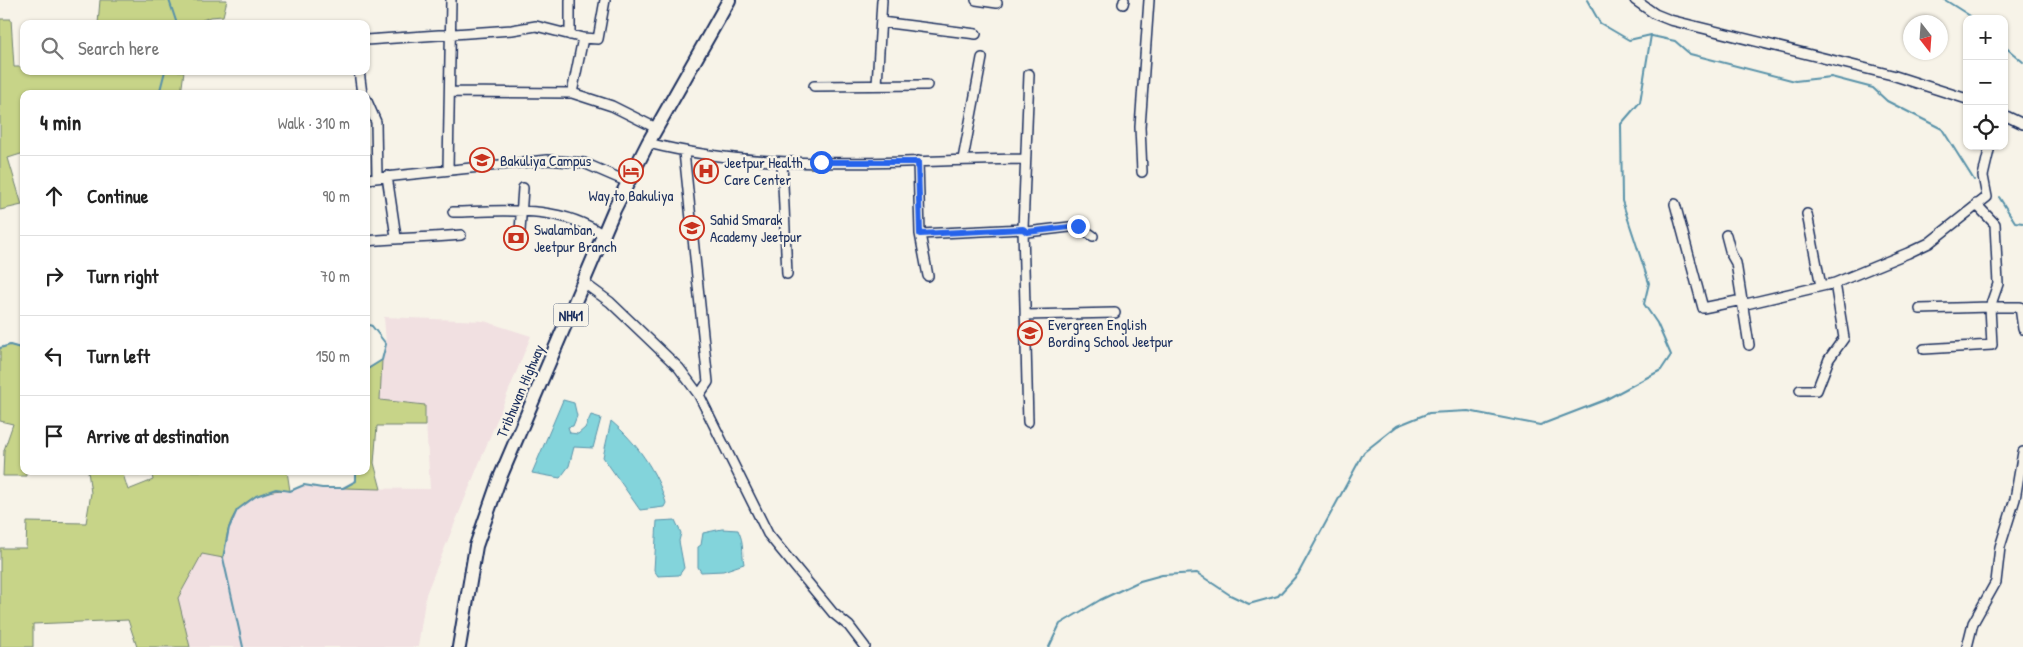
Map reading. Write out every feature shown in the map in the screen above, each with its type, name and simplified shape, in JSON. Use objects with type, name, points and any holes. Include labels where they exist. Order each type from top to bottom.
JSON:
[{"type":"highway","name":"Tribhuvan Highway","points":[[459,647],[476,546],[499,480],[603,235],[628,182],[656,128],[729,0]]},
{"type":"street","points":[[448,169],[450,0]]},
{"type":"street","points":[[570,0],[570,35]]},
{"type":"street","points":[[370,40],[451,32],[512,30],[536,26],[583,38],[598,39],[605,0]]},
{"type":"street","points":[[876,84],[882,0]]},
{"type":"street","points":[[976,0],[997,3]]},
{"type":"street","points":[[1142,172],[1140,127],[1149,0]]},
{"type":"street","points":[[1635,0],[1655,14],[1670,20],[1892,75],[1939,88],[1963,97]]},
{"type":"street","points":[[881,22],[976,34]]},
{"type":"street","points":[[572,93],[583,38]]},
{"type":"street","points":[[963,160],[982,58]]},
{"type":"street","points":[[1028,422],[1023,229],[1029,74]]},
{"type":"street","points":[[360,75],[361,90]]},
{"type":"street","points":[[814,86],[927,85]]},
{"type":"street","points":[[450,92],[572,93],[612,106],[656,128]]},
{"type":"street","points":[[370,108],[376,122],[377,178]]},
{"type":"street","points":[[2008,116],[2022,121]]},
{"type":"street","points":[[648,143],[684,152],[754,161],[918,162],[1025,159]]},
{"type":"street","points":[[1742,300],[1746,304],[1835,283],[1858,275],[1929,243],[1987,197],[1983,176],[1989,150]]},
{"type":"street","points":[[684,152],[708,382],[699,395]]},
{"type":"street","points":[[370,179],[547,160],[584,164],[628,182]]},
{"type":"street","points":[[782,162],[787,274]]},
{"type":"street","points":[[918,162],[920,234],[928,276]]},
{"type":"street","points":[[387,176],[396,237]]},
{"type":"street","points":[[520,231],[523,211],[523,188]]},
{"type":"street","points":[[1675,204],[1704,308],[1742,300]]},
{"type":"street","points":[[1924,348],[1992,344],[1990,308],[1998,284],[1995,224],[1976,204]]},
{"type":"street","points":[[452,212],[523,211],[565,216],[589,225],[603,235]]},
{"type":"street","points":[[1807,214],[1821,286]]},
{"type":"street","points":[[920,234],[1023,229],[1027,232],[1078,226],[1093,236]]},
{"type":"street","points":[[370,240],[396,237],[426,239],[461,235]]},
{"type":"street","points":[[1726,235],[1730,254],[1736,263],[1749,345]]},
{"type":"street","points":[[584,283],[610,302],[679,368],[699,395],[768,534],[833,614],[848,626],[865,647]]},
{"type":"street","points":[[1800,390],[1817,390],[1829,359],[1844,338],[1835,283]]},
{"type":"street","points":[[1920,309],[2020,306],[2023,330]]},
{"type":"street","points":[[1025,315],[1115,313]]},
{"type":"street","points":[[1967,647],[1973,623],[1996,582],[2000,547],[2015,498],[2023,452]]},
{"type":"shaded area","points":[[384,317],[484,321],[531,336],[426,594],[418,647],[190,647],[178,598],[202,554],[223,558],[229,528],[237,510],[256,496],[276,489],[290,491],[304,485],[322,488],[430,489],[425,406],[380,400],[382,360],[386,344]]},
{"type":"green space","points":[[100,0],[227,0],[223,16],[202,20],[98,20]]},
{"type":"green space","points":[[0,19],[11,19],[14,67],[20,67],[20,75],[183,75],[182,90],[20,90],[20,154],[8,158],[20,198],[20,205],[0,210]]},
{"type":"green space","points":[[10,345],[20,348],[20,475],[26,476],[3,476],[4,450],[13,424],[0,421],[0,348]]},
{"type":"green space","points":[[382,360],[380,400],[425,405],[425,426],[377,426],[374,463],[381,489],[343,488],[356,481],[356,475],[370,475],[370,368]]},
{"type":"green space","points":[[89,475],[123,475],[128,490],[153,480],[152,475],[288,475],[290,491],[269,492],[249,500],[231,520],[223,558],[202,554],[178,598],[190,647],[137,647],[128,620],[33,624],[33,647],[0,647],[0,548],[26,548],[27,522],[86,523],[91,493]]},
{"type":"water","points":[[563,400],[574,403],[577,416],[573,426],[568,427],[570,433],[578,434],[585,428],[591,415],[601,418],[593,448],[574,447],[569,466],[560,478],[532,473]]},
{"type":"water","points":[[611,421],[629,438],[651,469],[662,491],[666,503],[664,507],[640,510],[603,457]]},
{"type":"water","points":[[675,520],[681,533],[679,541],[684,568],[679,575],[658,576],[654,570],[657,521]]},
{"type":"water","points":[[722,529],[738,530],[742,543],[744,564],[723,571],[701,572],[698,567],[698,547],[701,545],[703,533]]},
{"type":"waterway","points":[[169,0],[176,20]]},
{"type":"waterway","points":[[1049,647],[1060,624],[1100,600],[1140,581],[1162,575],[1197,573],[1230,595],[1249,604],[1278,596],[1298,574],[1364,452],[1397,426],[1429,413],[1468,411],[1540,425],[1605,400],[1661,370],[1671,355],[1657,323],[1644,304],[1649,283],[1622,201],[1621,124],[1640,102],[1651,35],[1629,40],[1600,23],[1587,0]]},
{"type":"waterway","points":[[1945,0],[1969,15]]},
{"type":"waterway","points":[[1652,36],[1675,41],[1690,54],[1795,81],[1831,77],[1873,88],[1887,101],[1942,129],[1974,180]]},
{"type":"waterway","points":[[2008,49],[2023,62]]},
{"type":"waterway","points":[[160,90],[164,75]]},
{"type":"waterway","points":[[1999,197],[2015,222],[2023,223]]},
{"type":"waterway","points":[[370,325],[386,344],[382,360],[370,368]]},
{"type":"waterway","points":[[0,348],[10,345],[20,348]]},
{"type":"waterway","points":[[243,647],[223,558],[229,528],[237,510],[256,496],[276,489],[290,491],[304,485],[322,488],[343,488],[356,481],[356,475]]},
{"type":"place","name":"Bakuliya Campus","points":[[482,160]]},
{"type":"place","name":"Way to Bakuliya","points":[[631,171]]},
{"type":"place","name":"Jeetpur Health Care Center","points":[[706,171]]},
{"type":"place","name":"Sahid Smarak Academy Jeetpur","points":[[692,228]]},
{"type":"place","name":"Swalamban, Jeetpur Branch","points":[[516,238]]},
{"type":"place","name":"Evergreen English Bording School Jeetpur","points":[[1030,333]]},
{"type":"route","points":[[821,162],[918,162],[920,234],[1023,229],[1027,232],[1078,226]]}]
